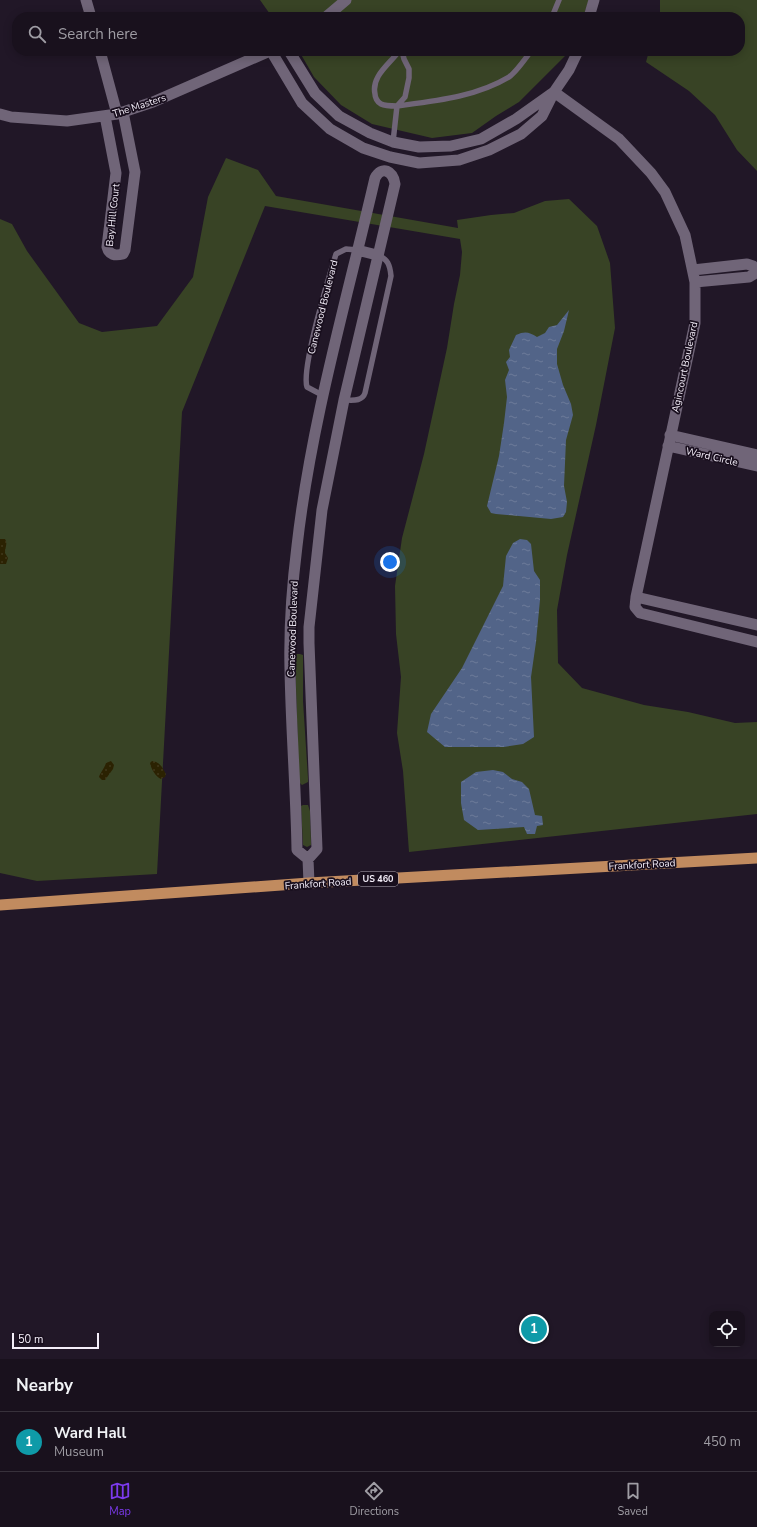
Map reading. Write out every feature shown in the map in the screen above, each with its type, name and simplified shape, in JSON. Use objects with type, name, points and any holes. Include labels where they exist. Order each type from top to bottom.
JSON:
[{"type":"main road","name":"Frankfort Road","points":[[0,905],[309,883],[757,858]]},
{"type":"street","points":[[86,0],[90,12]]},
{"type":"street","points":[[332,12],[346,0]]},
{"type":"street","points":[[590,12],[591,1]]},
{"type":"street","points":[[101,56],[115,114]]},
{"type":"street","name":"The Masters","points":[[0,114],[11,117],[66,121],[115,114],[153,102],[259,56]]},
{"type":"street","points":[[273,56],[302,103],[330,129],[363,148],[390,157],[419,163],[459,160],[489,150],[521,134],[542,116],[554,92],[569,70],[576,56]]},
{"type":"street","points":[[292,56],[315,93],[339,116],[370,133],[393,142],[420,147],[451,146],[481,139],[516,119],[554,92]]},
{"type":"street","name":"Agincourt Boulevard","points":[[554,92],[619,139],[651,173],[666,192],[685,235],[695,282],[695,322],[635,607],[640,614],[757,642]]},
{"type":"street","name":"Bay Hill Court","points":[[115,114],[135,172],[125,250],[123,254],[117,256],[108,251],[106,247],[116,173],[115,114]]},
{"type":"street","points":[[387,171],[393,142]]},
{"type":"street","name":"Canewood Boulevard","points":[[381,171],[387,171],[392,173],[395,184],[377,255],[344,400],[322,510],[309,627],[317,849],[308,859],[297,850],[290,668],[293,585],[302,508],[324,396],[357,250],[375,178],[381,171]]},
{"type":"street","points":[[357,250],[377,255]]},
{"type":"street","points":[[692,270],[747,264],[753,266],[756,270],[754,274],[749,277],[695,282]]},
{"type":"street","name":"Ward Circle","points":[[670,435],[757,455]]},
{"type":"street","name":"Ward Circle","points":[[668,446],[757,466]]},
{"type":"street","points":[[636,597],[757,625]]},
{"type":"street","points":[[308,859],[309,883]]},
{"type":"lane","points":[[554,12],[559,0]]},
{"type":"lane","points":[[395,56],[382,69],[376,81],[374,90],[376,98],[381,104],[397,106],[438,101],[481,90],[511,76],[527,56]]},
{"type":"lane","points":[[393,142],[397,106],[405,97],[409,78],[409,69],[403,56]]},
{"type":"lane","name":"Canewood Boulevard","points":[[324,396],[307,387],[306,382],[309,357],[336,254],[346,249],[357,250]]},
{"type":"lane","points":[[344,400],[359,399],[364,397],[365,393],[391,276],[390,266],[384,258],[377,255]]},
{"type":"green space","points":[[260,0],[589,0],[585,12],[268,12]]},
{"type":"green space","points":[[660,0],[757,0],[757,171],[737,150],[715,115],[689,91],[646,62],[648,56],[745,56],[745,12],[660,12]]},
{"type":"green space","points":[[302,56],[565,56],[519,102],[472,133],[432,138],[372,124],[341,105],[314,77]]},
{"type":"green space","points":[[226,158],[258,170],[276,196],[458,228],[457,220],[514,213],[545,201],[569,199],[597,226],[610,263],[615,328],[596,425],[567,555],[557,610],[558,663],[582,688],[644,705],[688,712],[735,723],[757,722],[757,814],[409,852],[403,771],[397,733],[401,677],[396,634],[395,586],[402,538],[424,454],[447,348],[460,275],[462,252],[460,239],[265,206],[182,412],[157,874],[37,881],[0,873],[0,219],[12,224],[27,251],[79,323],[102,332],[157,326],[193,277],[208,197]]},
{"type":"green space","points":[[297,654],[303,655],[303,701],[308,778],[308,782],[302,785],[299,782],[295,656]]},
{"type":"green space","points":[[308,805],[310,811],[311,845],[307,847],[303,845],[301,806]]},
{"type":"sand","points":[[0,539],[5,539],[6,542],[5,553],[8,558],[6,564],[0,564]]},
{"type":"sand","points":[[111,761],[114,765],[113,769],[105,780],[102,780],[99,777],[106,763]]},
{"type":"sand","points":[[152,761],[157,762],[160,765],[166,774],[165,777],[161,779],[156,775],[150,763]]},
{"type":"water","points":[[569,310],[564,331],[557,349],[557,364],[563,385],[571,404],[573,415],[566,440],[564,486],[567,502],[566,512],[563,517],[551,519],[491,513],[487,506],[499,456],[504,423],[507,397],[505,380],[509,370],[506,362],[510,357],[509,350],[516,335],[527,333],[537,337],[545,333],[549,327],[557,325]]},
{"type":"water","points":[[520,539],[527,540],[531,544],[534,571],[540,580],[540,600],[531,677],[534,737],[523,744],[504,747],[445,747],[427,732],[431,714],[462,668],[503,586],[506,556],[513,543]]},
{"type":"water","points":[[493,770],[503,772],[512,779],[522,782],[529,789],[535,815],[542,816],[543,825],[537,826],[535,834],[527,834],[524,827],[478,830],[464,820],[461,803],[461,782],[476,772]]},
{"type":"place","name":"Ward Hall","points":[[534,1329]]}]
